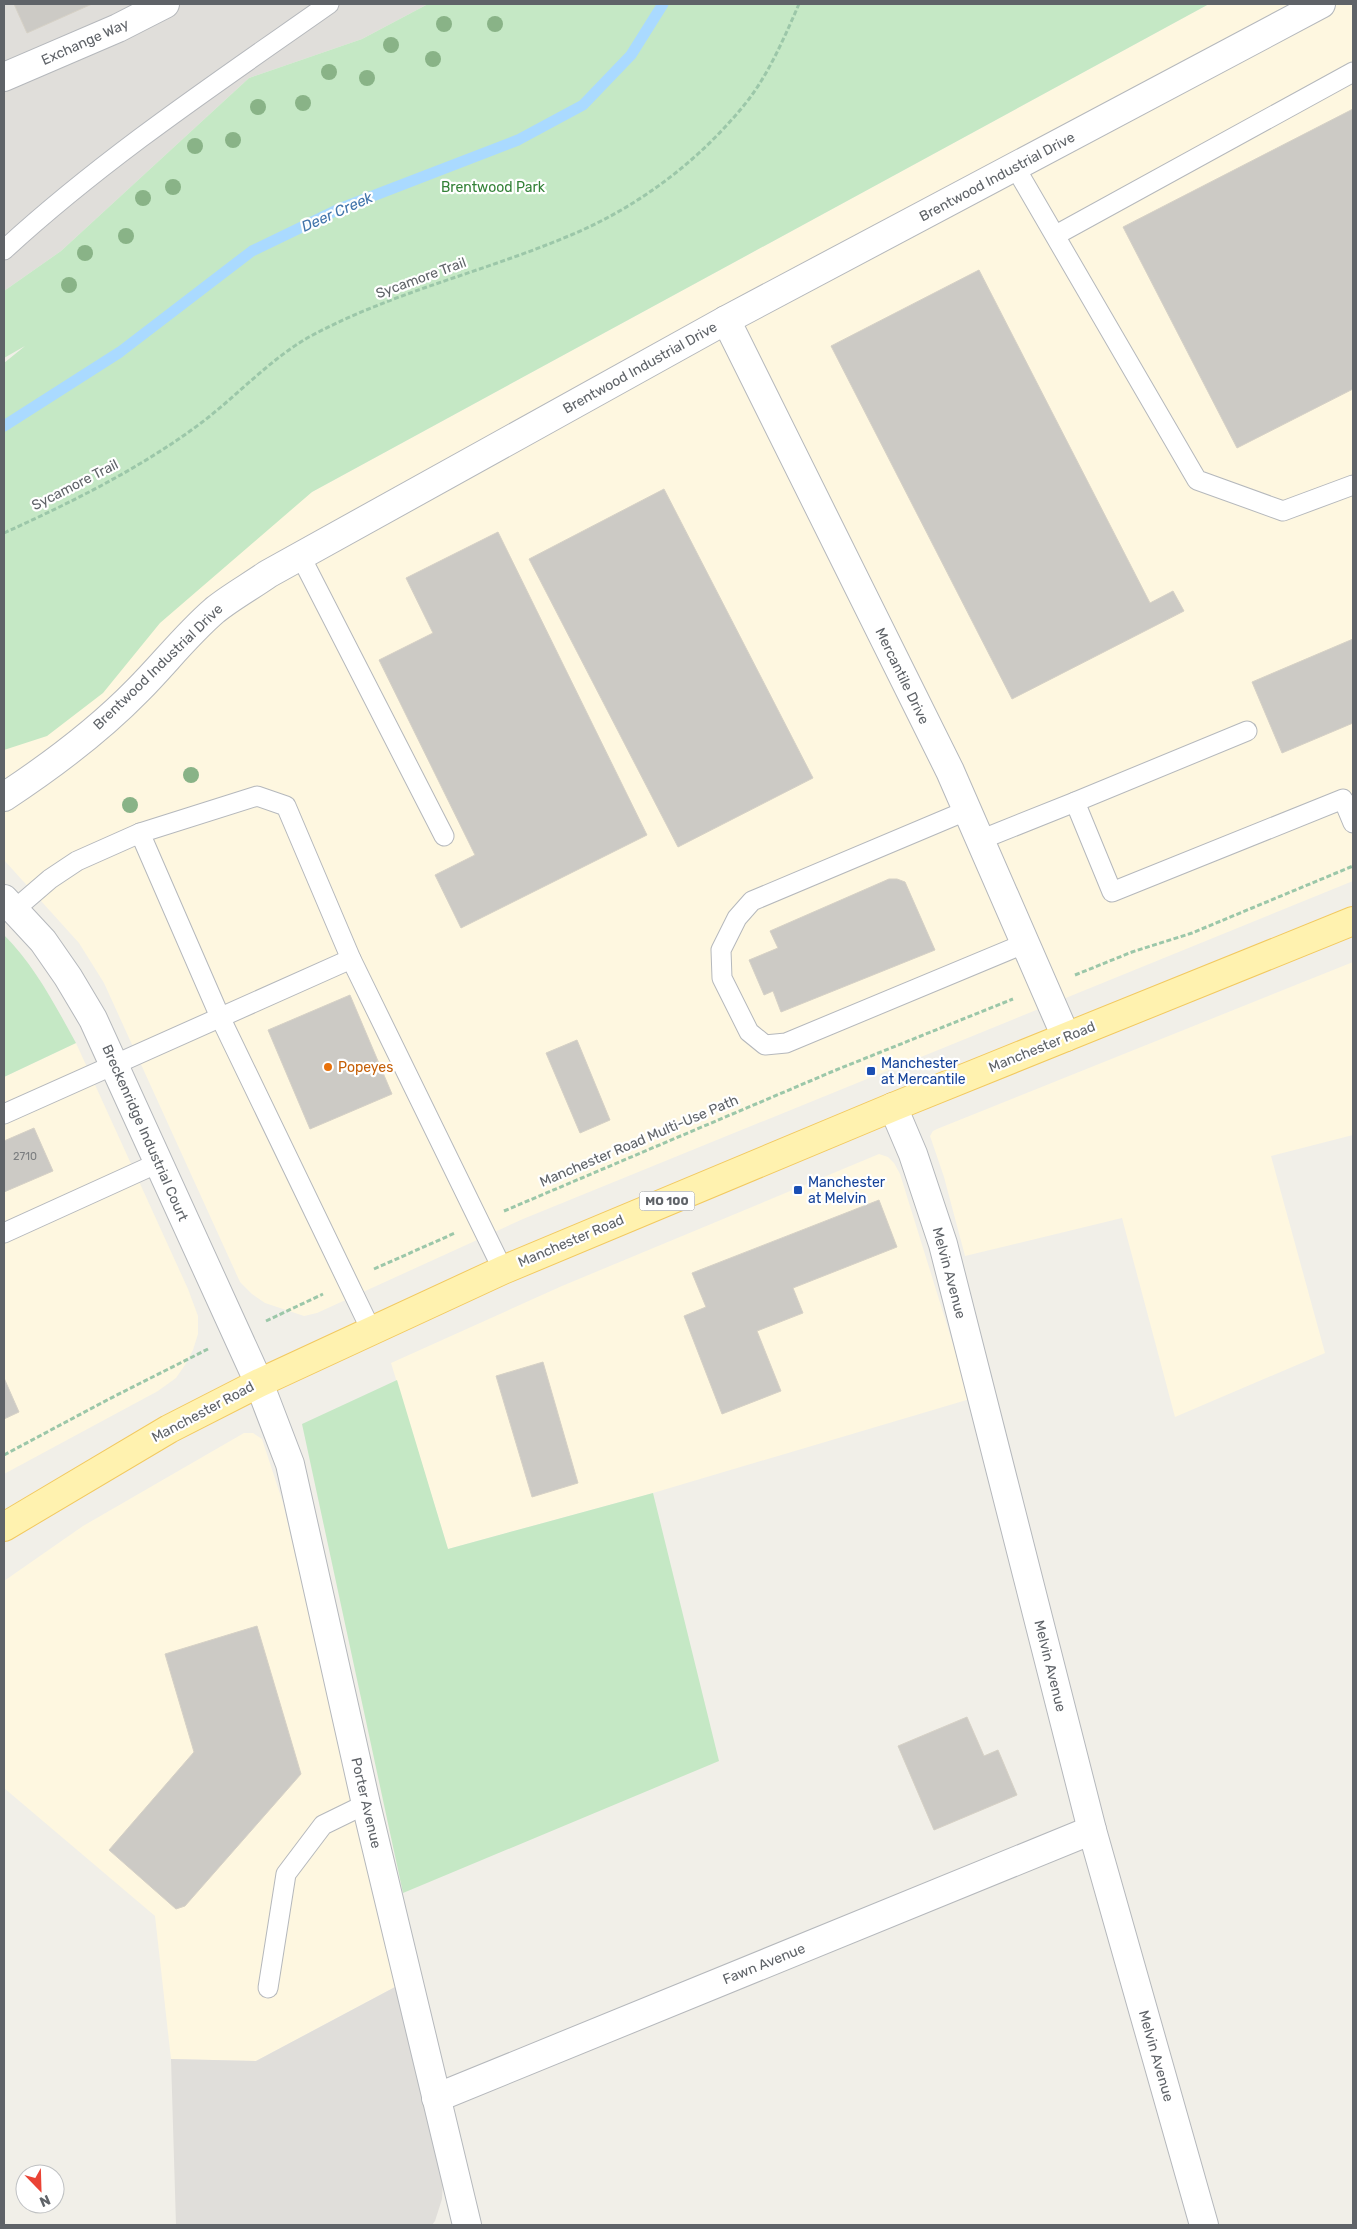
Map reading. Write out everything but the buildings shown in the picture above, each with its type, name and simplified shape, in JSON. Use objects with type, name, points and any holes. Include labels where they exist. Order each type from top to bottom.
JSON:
[{"type":"main road","name":"Manchester Road","points":[[4,1527],[169,1429],[258,1383],[503,1270],[893,1108],[1353,921]]},
{"type":"street","name":"Exchange Way","points":[[6,71],[118,28],[165,4]]},
{"type":"street","name":"Brentwood Industrial Drive","points":[[4,797],[63,755],[104,721],[138,690],[176,646],[216,609],[268,574],[726,320],[1321,4]]},
{"type":"street","name":"Mercantile Drive","points":[[726,320],[968,810],[1066,1037]]},
{"type":"street","name":"Breckenridge Industrial Court","points":[[9,905],[43,941],[68,977],[93,1020],[258,1383]]},
{"type":"street","name":"Melvin Avenue","points":[[893,1108],[913,1154],[943,1244],[1092,1830],[1204,2225]]},
{"type":"street","name":"Porter Avenue","points":[[258,1383],[290,1464],[366,1804],[467,2225]]},
{"type":"street","name":"Fawn Avenue","points":[[436,2098],[1092,1830]]},
{"type":"lane","points":[[4,250],[38,218],[183,106],[329,4]]},
{"type":"lane","points":[[1056,235],[1353,72]]},
{"type":"lane","points":[[1016,167],[1197,480],[1283,511],[1353,485]]},
{"type":"lane","points":[[301,557],[444,836]]},
{"type":"lane","points":[[980,840],[1247,731]]},
{"type":"lane","points":[[9,905],[77,861],[140,833],[257,796],[286,806],[351,959],[503,1270]]},
{"type":"lane","points":[[1075,802],[1112,892],[1348,797],[1353,823]]},
{"type":"lane","points":[[968,810],[752,901],[737,918],[721,950],[722,978],[749,1032],[765,1045],[786,1044],[1026,943]]},
{"type":"lane","points":[[140,833],[220,1017],[371,1330]]},
{"type":"lane","points":[[4,1114],[351,959]]},
{"type":"lane","points":[[4,1233],[158,1162]]},
{"type":"lane","points":[[268,1988],[286,1874],[323,1825],[366,1804]]},
{"type":"path","name":"Sycamore Trail","points":[[4,533],[111,480],[166,448],[205,420],[263,369],[306,339],[336,323],[400,297],[571,235],[620,211],[656,190],[721,132],[750,98],[782,43],[799,4]]},
{"type":"path","points":[[1087,970],[1132,952],[1192,933],[1353,866]]},
{"type":"path","name":"Manchester Road Multi-Use Path","points":[[285,1311],[480,1222],[836,1070],[1006,1002]]},
{"type":"path","points":[[4,1455],[108,1398],[189,1358]]},
{"type":"shaded area","points":[[4,4],[428,4],[362,39],[249,78],[61,251],[4,291]]},
{"type":"shaded area","points":[[1209,4],[1353,4],[1353,881],[523,1219],[317,1313],[304,1316],[265,1303],[252,1294],[240,1282],[104,983],[79,943],[4,860],[4,713],[312,492]]},
{"type":"shaded area","points":[[1353,962],[1353,1135],[1271,1156],[1325,1353],[1175,1417],[1122,1218],[965,1256],[944,1177],[930,1136],[937,1129]]},
{"type":"shaded area","points":[[76,1043],[188,1289],[198,1316],[198,1334],[193,1350],[176,1378],[158,1391],[4,1474],[4,1077]]},
{"type":"shaded area","points":[[879,1154],[888,1157],[900,1174],[970,1399],[653,1493],[448,1549],[391,1363],[562,1286]]},
{"type":"shaded area","points":[[244,1433],[253,1433],[262,1439],[283,1503],[395,1987],[256,2061],[171,2059],[155,1916],[4,1788],[4,1581],[83,1526]]},
{"type":"shaded area","points":[[395,1987],[443,2180],[442,2199],[432,2225],[176,2225],[171,2059],[256,2061]]},
{"type":"green space","name":"Brentwood Park","points":[[428,4],[1209,4],[312,492],[160,623],[103,693],[47,736],[4,750],[4,363],[25,346],[4,358],[4,291],[61,251],[249,78],[362,39]]},
{"type":"green space","points":[[4,935],[35,973],[76,1043],[4,1077]]},
{"type":"green space","points":[[397,1380],[448,1549],[653,1493],[719,1761],[403,1893],[302,1424]]},
{"type":"waterway","name":"Deer Creek","points":[[4,426],[120,352],[252,251],[339,209],[518,140],[583,105],[631,55],[663,4]]},
{"type":"place","name":"Popeyes","points":[[328,1067]]},
{"type":"place","name":"Manchester at Mercantile","points":[[871,1071]]},
{"type":"place","name":"Manchester at Melvin","points":[[798,1190]]}]
